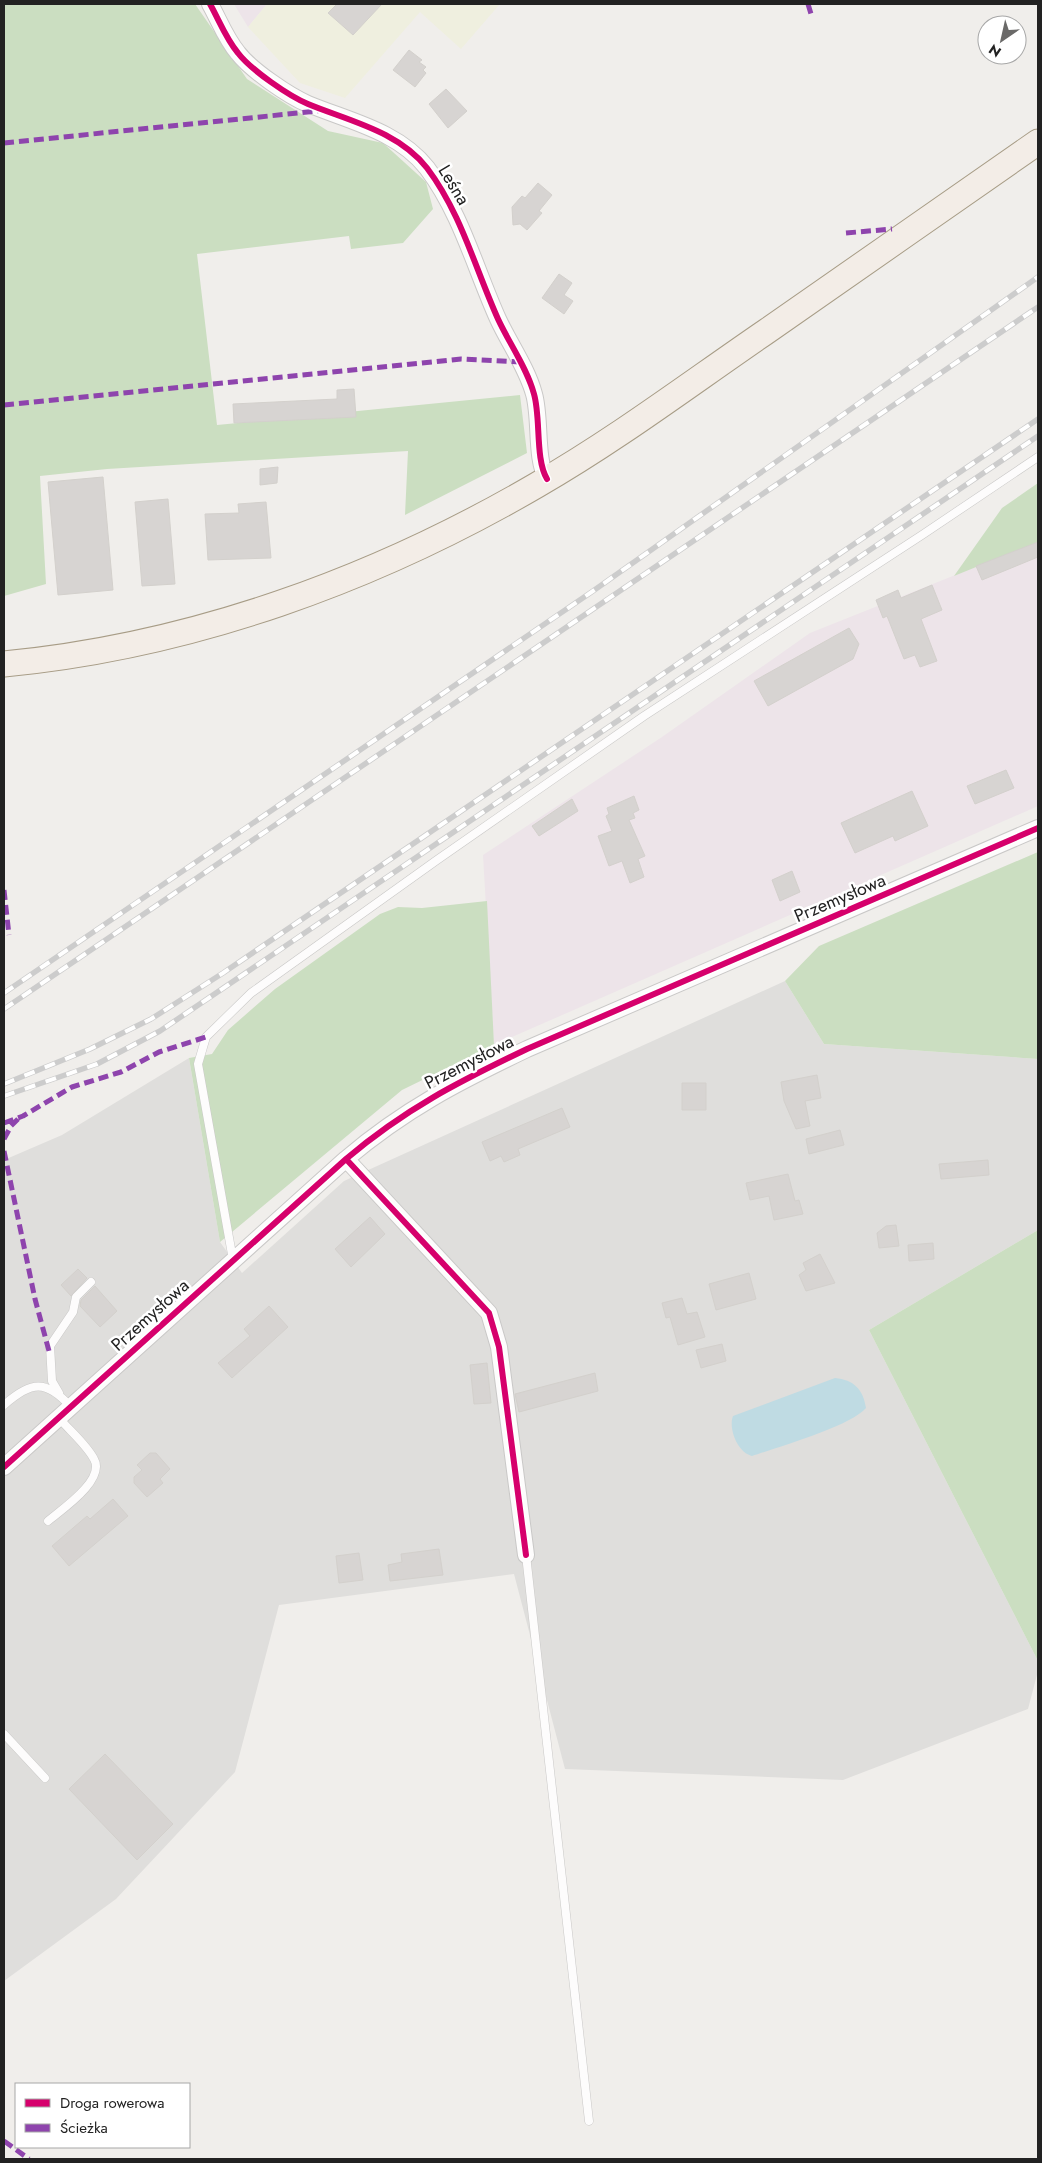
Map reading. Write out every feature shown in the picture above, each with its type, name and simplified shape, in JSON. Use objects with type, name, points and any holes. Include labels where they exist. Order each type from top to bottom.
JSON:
[{"type":"main road","points":[[4,664],[92,651],[164,637],[257,611],[367,571],[432,542],[547,479],[622,432],[1038,142]]},
{"type":"street","name":"Leśna","points":[[210,4],[235,50],[251,66],[303,101],[364,124],[397,143],[420,161],[437,183],[452,209],[498,320],[534,390],[538,409],[542,467],[547,479]]},
{"type":"street","name":"Przemysłowa","points":[[4,1467],[346,1159],[399,1118],[436,1094],[484,1070],[1038,828]]},
{"type":"street","points":[[346,1159],[489,1313],[499,1347],[526,1555]]},
{"type":"lane","points":[[233,1261],[198,1064],[206,1037],[251,993],[437,860],[644,716],[922,536],[1038,457]]},
{"type":"lane","points":[[48,1521],[88,1486],[96,1470],[94,1459],[65,1412],[52,1381],[50,1346],[72,1312],[76,1297],[91,1282]]},
{"type":"lane","points":[[4,1405],[30,1388],[41,1387],[58,1393]]},
{"type":"lane","points":[[526,1555],[590,2121]]},
{"type":"lane","points":[[4,1734],[45,1778]]},
{"type":"shaded area","points":[[234,4],[267,4],[248,27]]},
{"type":"shaded area","points":[[1038,542],[1038,806],[494,1045],[483,855],[662,737],[810,633]]},
{"type":"shaded area","points":[[785,981],[824,1044],[1038,1059],[1038,1230],[869,1330],[1038,1661],[1038,1671],[1028,1709],[843,1780],[565,1769],[514,1574],[279,1605],[235,1772],[116,1899],[4,1981],[4,1160],[62,1135],[189,1058],[220,1242],[242,1273],[344,1181]]},
{"type":"green space","points":[[4,4],[195,4],[247,79],[328,131],[383,143],[426,182],[433,209],[403,243],[351,249],[349,236],[197,254],[217,425],[520,395],[527,453],[405,515],[408,451],[107,469],[40,476],[46,584],[4,596]]},
{"type":"green space","points":[[267,4],[500,4],[461,49],[420,12],[345,98],[300,83],[248,27]]},
{"type":"green space","points":[[1038,483],[1038,542],[954,576],[1002,508]]},
{"type":"green space","points":[[1038,852],[1038,1059],[824,1044],[785,981],[819,946]]},
{"type":"green space","points":[[487,901],[494,1045],[402,1090],[220,1242],[189,1058],[212,1054],[228,1030],[275,989],[380,914],[398,907],[422,908]]},
{"type":"green space","points":[[1038,1230],[1038,1661],[869,1330]]},
{"type":"water","points":[[835,1378],[852,1383],[860,1391],[866,1408],[858,1415],[830,1429],[752,1456],[742,1450],[735,1440],[732,1427],[733,1416]]},
{"type":"building","points":[[337,4],[382,4],[353,35],[328,13]]},
{"type":"building","points":[[409,50],[422,60],[419,62],[426,67],[423,70],[426,73],[415,87],[393,70]]},
{"type":"building","points":[[446,89],[467,111],[448,128],[429,104]]},
{"type":"building","points":[[538,183],[552,195],[539,211],[542,213],[527,230],[520,224],[513,225],[512,207],[522,196],[525,198]]},
{"type":"building","points":[[559,274],[572,283],[564,295],[573,301],[564,314],[542,298]]},
{"type":"building","points":[[354,389],[356,417],[234,423],[233,404],[337,399],[337,390]]},
{"type":"building","points":[[278,467],[277,483],[260,485],[260,469]]},
{"type":"building","points":[[103,477],[113,590],[58,595],[48,482]]},
{"type":"building","points":[[168,499],[175,584],[142,586],[135,502]]},
{"type":"building","points":[[266,502],[271,558],[208,560],[205,514],[239,513],[238,504]]},
{"type":"building","points":[[1038,542],[1038,557],[982,580],[976,566]]},
{"type":"building","points":[[932,585],[942,610],[921,619],[937,661],[920,667],[915,655],[904,659],[887,616],[883,618],[876,600],[898,590],[901,598]]},
{"type":"building","points":[[849,628],[859,644],[853,659],[768,706],[754,681]]},
{"type":"building","points":[[1006,770],[1014,788],[975,804],[967,786]]},
{"type":"building","points":[[912,791],[928,826],[895,841],[893,836],[855,853],[841,823]]},
{"type":"building","points":[[634,796],[639,810],[633,813],[635,818],[629,820],[645,856],[638,859],[644,877],[630,883],[622,861],[609,866],[598,836],[612,831],[606,816],[609,814],[607,808]]},
{"type":"building","points":[[572,799],[578,811],[539,836],[532,826]]},
{"type":"building","points":[[792,871],[800,892],[780,901],[772,880]]},
{"type":"building","points":[[817,1075],[821,1098],[805,1101],[810,1126],[796,1129],[784,1101],[781,1082]]},
{"type":"building","points":[[682,1083],[706,1083],[706,1110],[682,1110]]},
{"type":"building","points":[[562,1108],[570,1127],[518,1149],[520,1155],[504,1162],[501,1156],[490,1161],[482,1142]]},
{"type":"building","points":[[840,1130],[844,1145],[809,1154],[806,1139]]},
{"type":"building","points":[[988,1160],[989,1175],[941,1179],[939,1164]]},
{"type":"building","points":[[788,1174],[795,1201],[799,1200],[803,1214],[774,1220],[769,1196],[750,1200],[746,1183]]},
{"type":"building","points":[[370,1217],[385,1234],[351,1267],[335,1249]]},
{"type":"building","points":[[896,1225],[899,1246],[879,1248],[877,1233],[886,1226]]},
{"type":"building","points":[[933,1243],[934,1259],[909,1261],[908,1245]]},
{"type":"building","points":[[820,1254],[835,1283],[806,1291],[799,1275],[806,1270],[803,1263]]},
{"type":"building","points":[[78,1269],[87,1278],[71,1296],[61,1285]]},
{"type":"building","points":[[749,1273],[756,1299],[716,1310],[709,1284]]},
{"type":"building","points":[[95,1286],[117,1311],[100,1327],[80,1306],[81,1300]]},
{"type":"building","points":[[682,1298],[687,1314],[697,1312],[705,1337],[678,1345],[670,1317],[666,1318],[662,1303]]},
{"type":"building","points":[[269,1306],[288,1327],[232,1378],[218,1363],[250,1336],[244,1329]]},
{"type":"building","points":[[722,1344],[726,1361],[701,1368],[696,1350]]},
{"type":"building","points":[[487,1363],[491,1403],[474,1404],[470,1365]]},
{"type":"building","points":[[595,1373],[598,1391],[519,1412],[515,1394]]},
{"type":"building","points":[[150,1453],[156,1453],[170,1469],[160,1479],[163,1483],[147,1497],[134,1483],[134,1477],[142,1470],[137,1465]]},
{"type":"building","points":[[113,1499],[128,1516],[69,1566],[52,1546],[87,1516],[90,1519]]},
{"type":"building","points":[[439,1549],[443,1575],[390,1581],[388,1565],[402,1562],[401,1554]]},
{"type":"building","points":[[359,1553],[363,1580],[339,1583],[336,1556]]},
{"type":"building","points":[[105,1754],[173,1824],[137,1860],[69,1789]]},
{"type":"railway","points":[[4,993],[593,591],[1038,277]]},
{"type":"railway","points":[[4,1009],[1038,307]]},
{"type":"railway","points":[[4,1084],[90,1049],[151,1019],[223,973],[1038,419]]},
{"type":"railway","points":[[4,1096],[97,1064],[160,1031],[1038,436]]},
{"type":"marked path","points":[[808,4],[811,14]]},
{"type":"marked path","points":[[4,143],[318,111]]},
{"type":"marked path","points":[[846,233],[892,229]]},
{"type":"marked path","points":[[4,405],[461,359],[520,362]]},
{"type":"marked path","points":[[4,890],[9,935]]},
{"type":"marked path","points":[[4,1123],[23,1116],[72,1087],[121,1072],[159,1052],[206,1037]]},
{"type":"marked path","points":[[4,1139],[11,1126],[18,1119]]},
{"type":"marked path","points":[[4,1151],[35,1299],[49,1351]]},
{"type":"marked path","points":[[4,2141],[29,2159]]},
{"type":"cycle path","points":[[210,4],[234,48],[244,60],[261,74],[281,89],[308,104],[372,128],[387,136],[415,155],[427,168],[449,203],[467,241],[498,319],[531,384],[536,404],[539,450],[543,471],[547,479]]},
{"type":"cycle path","points":[[4,1467],[346,1159],[389,1125],[411,1111],[455,1085],[527,1049],[1038,828]]},
{"type":"cycle path","points":[[346,1159],[489,1313],[499,1347],[526,1555]]}]
